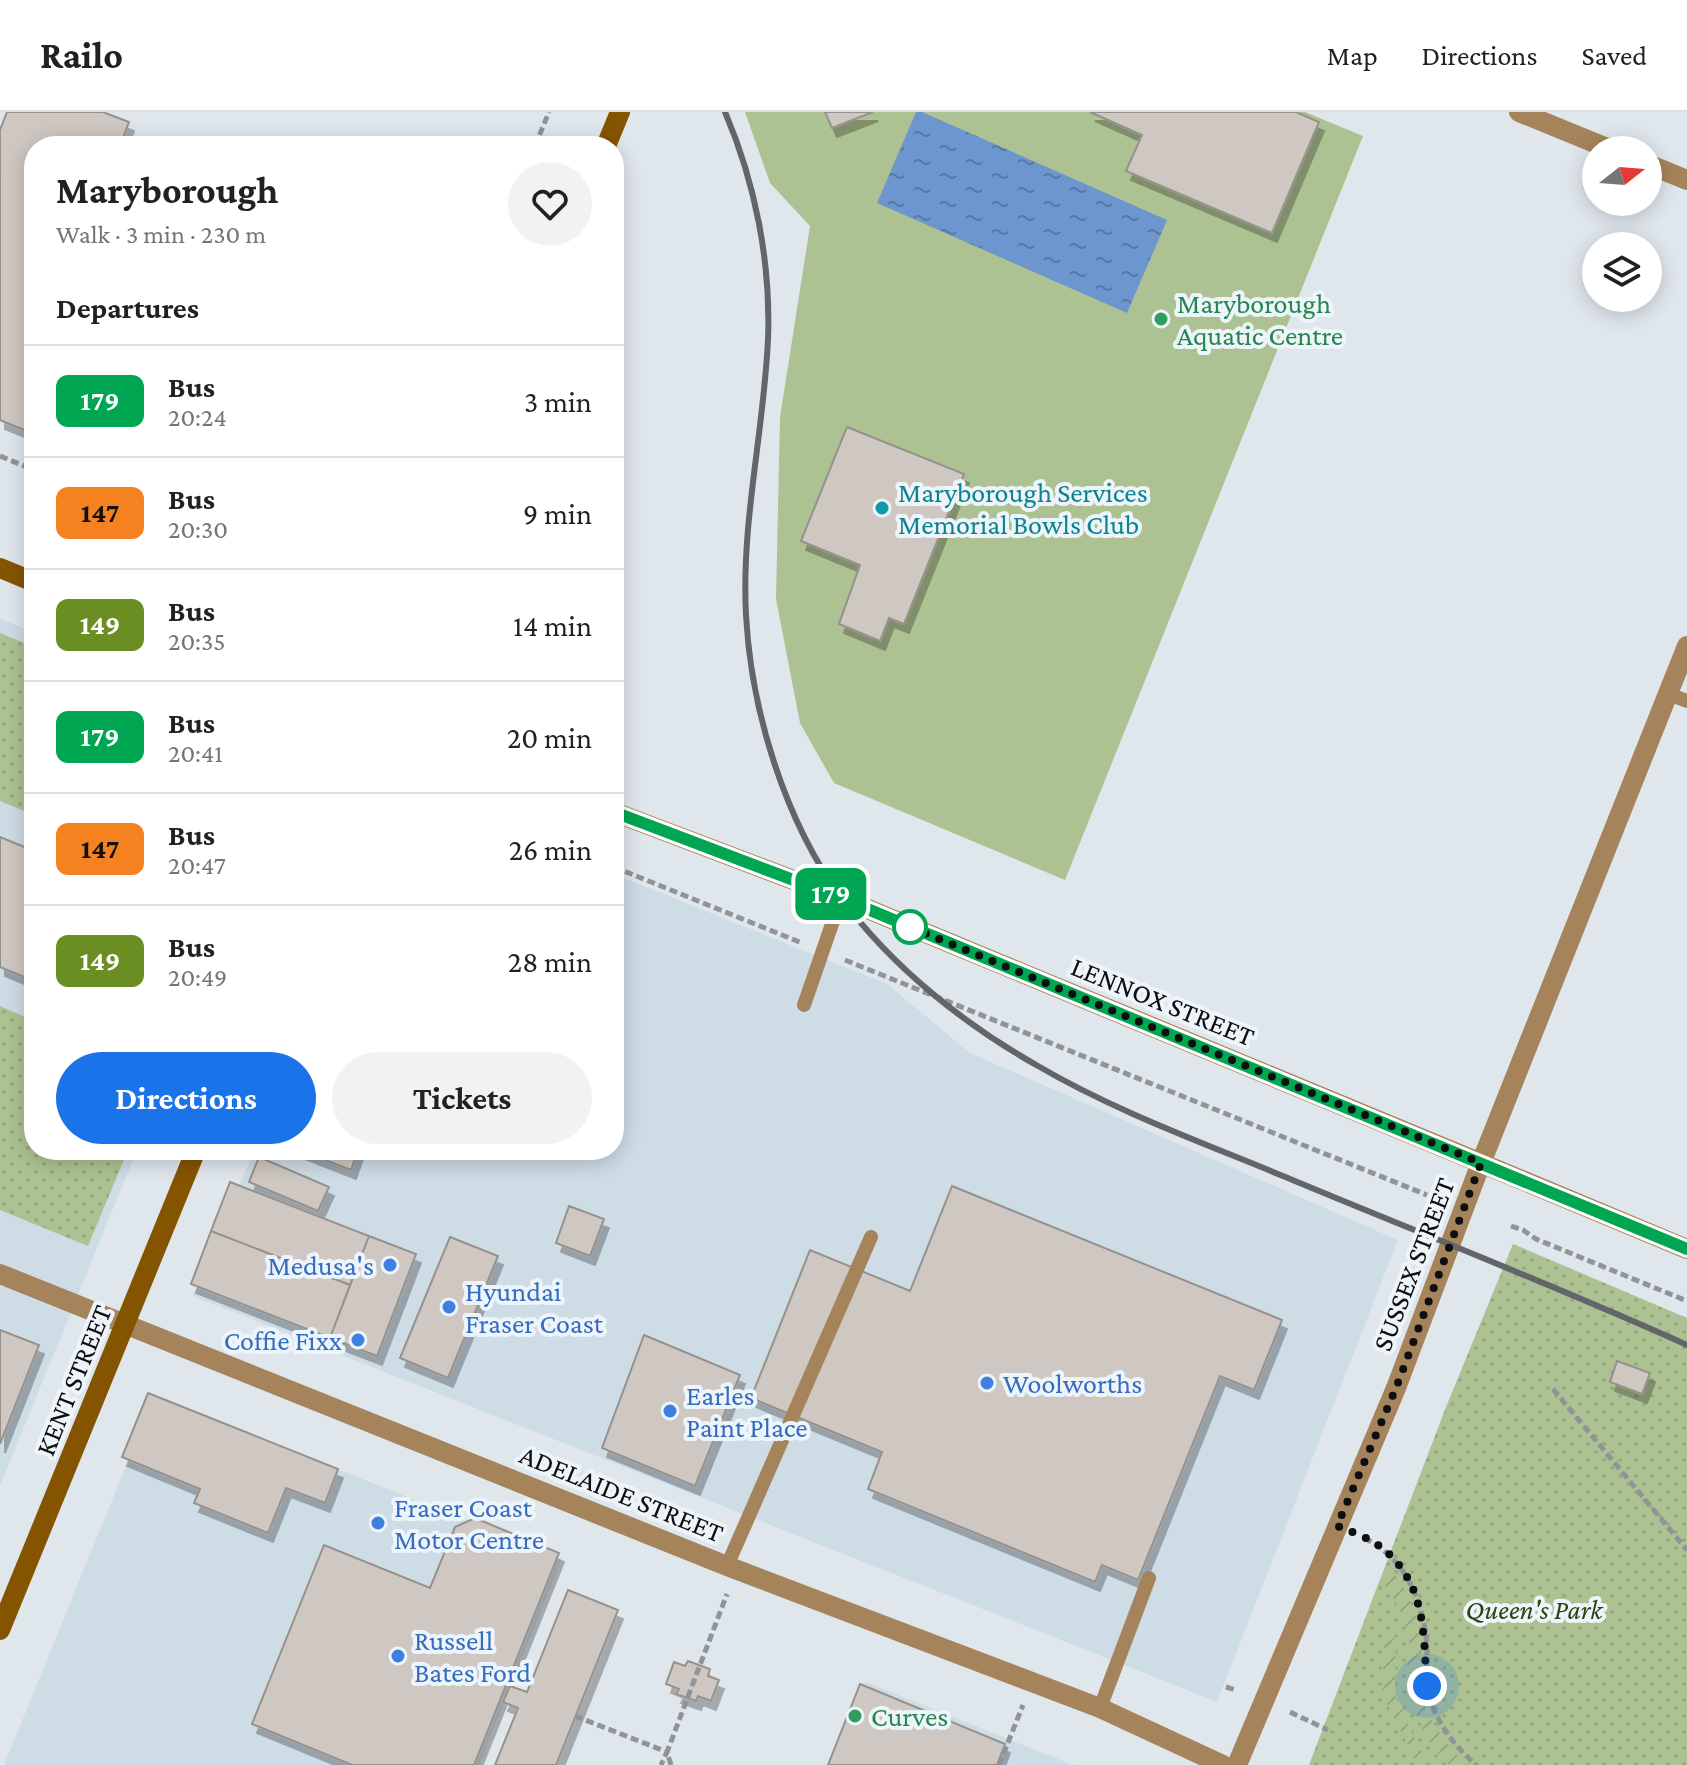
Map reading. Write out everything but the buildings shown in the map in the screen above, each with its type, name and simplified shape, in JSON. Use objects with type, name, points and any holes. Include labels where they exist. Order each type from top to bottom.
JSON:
[{"type":"main road","points":[[610,136],[620,112]]},
{"type":"main road","points":[[0,568],[24,578]]},
{"type":"main road","name":"KENT STREET","points":[[0,1630],[192,1160]]},
{"type":"street","points":[[1519,112],[1582,138]]},
{"type":"street","points":[[1662,170],[1687,180]]},
{"type":"street","name":"SUSSEX STREET","points":[[1237,1765],[1396,1388],[1481,1163],[1677,697],[1687,646]]},
{"type":"street","name":"LENNOX STREET","points":[[624,816],[841,898],[1687,1249]]},
{"type":"street","name":"ADELAIDE STREET","points":[[0,1274],[727,1566],[1100,1708],[1223,1765]]},
{"type":"lane","points":[[804,1005],[841,898]]},
{"type":"lane","points":[[727,1566],[871,1237]]},
{"type":"lane","points":[[1100,1708],[1149,1578]]},
{"type":"path","points":[[539,136],[549,112]]},
{"type":"path","points":[[0,456],[24,466]]},
{"type":"path","points":[[624,871],[1427,1195]]},
{"type":"path","points":[[1511,1226],[1687,1301]]},
{"type":"path","points":[[1553,1389],[1687,1550]]},
{"type":"path","points":[[1337,1526],[1381,1546],[1398,1564],[1416,1596],[1424,1625],[1427,1686],[1432,1705],[1460,1751],[1476,1765]]},
{"type":"path","points":[[661,1765],[718,1617]]},
{"type":"path","points":[[999,1765],[1032,1682]]},
{"type":"path","points":[[1226,1687],[1236,1690]]},
{"type":"path","points":[[1290,1712],[1328,1730]]},
{"type":"path","points":[[575,1716],[667,1752]]},
{"type":"path","points":[[667,1752],[671,1765]]},
{"type":"shaded area","points":[[0,618],[24,629],[24,1160],[133,1160],[0,1486]]},
{"type":"shaded area","points":[[624,878],[887,984],[970,1053],[1398,1240],[1217,1702],[193,1296],[250,1160],[624,1160]]},
{"type":"shaded area","points":[[148,1393],[562,1559],[479,1765],[4,1765],[128,1461],[122,1457]]},
{"type":"shaded area","points":[[866,1682],[1073,1765],[833,1765]]},
{"type":"green space","points":[[745,112],[1305,112],[1363,136],[1065,880],[834,783],[800,723],[776,599],[780,417],[810,226],[770,183]]},
{"type":"green space","points":[[0,633],[24,643],[24,811],[0,801]]},
{"type":"green space","points":[[0,1006],[24,1017],[24,1160],[124,1160],[88,1246],[0,1210]]},
{"type":"green space","name":"Queen's Park","points":[[1513,1244],[1687,1318],[1687,1765],[1309,1765],[1446,1407]]},
{"type":"green space","points":[[1388,1571],[1392,1571],[1403,1588],[1419,1626],[1422,1646],[1420,1685],[1428,1711],[1445,1741],[1467,1765],[1449,1765],[1434,1748],[1417,1715],[1408,1682],[1408,1631],[1383,1581]]},
{"type":"green space","points":[[1387,1633],[1395,1640],[1396,1697],[1430,1765],[1418,1765],[1388,1706],[1383,1689],[1384,1638]]},
{"type":"water","points":[[916,112],[1167,220],[1127,313],[877,203]]},
{"type":"railway","points":[[725,112],[753,194],[767,281],[766,373],[745,580],[749,652],[774,764],[804,835],[842,899],[883,948],[931,993],[1011,1050],[1067,1082],[1159,1125],[1687,1345]]},
{"type":"bus line","name":"179","points":[[624,816],[841,898],[1687,1249]]},
{"type":"place","name":"Maryborough Aquatic Centre","points":[[1161,319]]},
{"type":"place","name":"Maryborough Services Memorial Bowls Club","points":[[882,508]]},
{"type":"place","name":"Medusa's","points":[[390,1265]]},
{"type":"place","name":"Hyundai Fraser Coast","points":[[449,1307]]},
{"type":"place","name":"Coffie Fixx","points":[[358,1340]]},
{"type":"place","name":"Woolworths","points":[[987,1383]]},
{"type":"place","name":"Earles Paint Place","points":[[670,1411]]},
{"type":"place","name":"Fraser Coast Motor Centre","points":[[378,1523]]},
{"type":"place","name":"Russell Bates Ford","points":[[398,1656]]},
{"type":"place","name":"Curves","points":[[855,1716]]},
{"type":"route","points":[[910,927],[898,922],[1481,1163],[1396,1388],[1337,1526],[1381,1546],[1398,1564],[1416,1596],[1424,1625],[1427,1686]]}]
